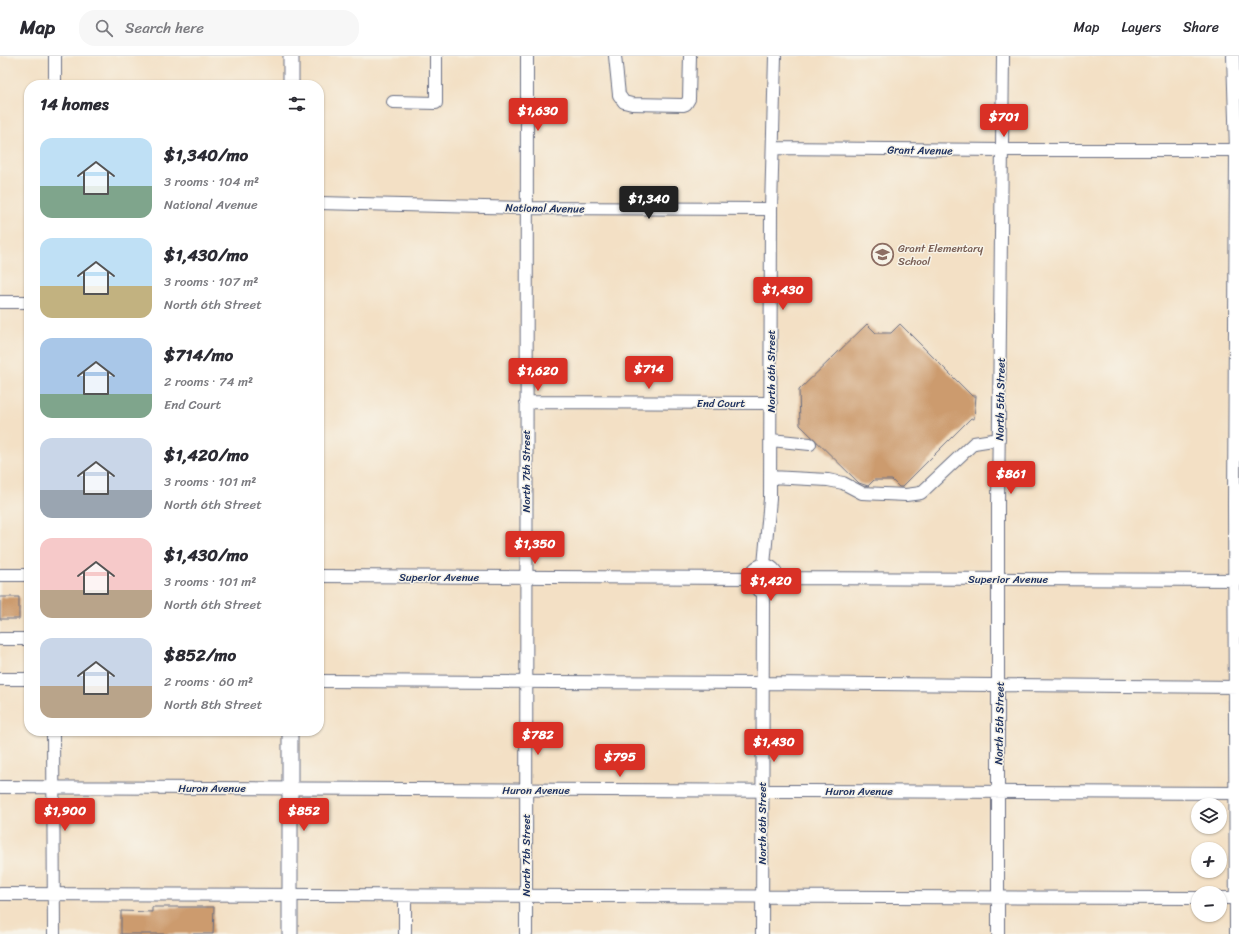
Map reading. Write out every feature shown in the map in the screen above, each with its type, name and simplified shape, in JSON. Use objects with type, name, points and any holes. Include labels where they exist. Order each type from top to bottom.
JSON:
[{"type":"main road","points":[[291,56],[291,80]]},
{"type":"main road","points":[[290,736],[290,934]]},
{"type":"street","points":[[55,56],[55,80]]},
{"type":"street","points":[[394,102],[436,103],[436,56]]},
{"type":"street","name":"North 7th Street","points":[[526,934],[527,56]]},
{"type":"street","points":[[616,56],[619,95],[624,102],[632,104],[683,105],[686,104],[689,99],[690,56]]},
{"type":"street","name":"North 6th Street","points":[[764,565],[771,477],[771,209],[774,56]]},
{"type":"street","name":"North 5th Street","points":[[998,934],[999,439],[1003,56]]},
{"type":"street","points":[[1233,56],[1237,230],[1236,687],[1238,898],[1236,934]]},
{"type":"street","name":"Grant Avenue","points":[[773,148],[1236,150]]},
{"type":"street","name":"National Avenue","points":[[324,203],[526,208],[771,209]]},
{"type":"street","points":[[0,302],[24,302]]},
{"type":"street","name":"End Court","points":[[526,402],[771,403]]},
{"type":"street","points":[[771,477],[828,480],[843,483],[862,493],[906,495],[921,493],[974,443],[999,439]]},
{"type":"street","points":[[771,440],[810,444]]},
{"type":"street","points":[[764,565],[774,570],[777,578],[774,586],[767,591],[756,588],[751,578],[756,567],[764,565]]},
{"type":"street","points":[[0,575],[24,575]]},
{"type":"street","name":"Superior Avenue","points":[[324,576],[751,578]]},
{"type":"street","name":"Superior Avenue","points":[[777,578],[1237,580]]},
{"type":"street","name":"North 6th Street","points":[[762,934],[763,591]]},
{"type":"street","points":[[0,639],[24,639]]},
{"type":"street","points":[[0,679],[24,679]]},
{"type":"street","points":[[324,681],[999,684],[1236,687]]},
{"type":"street","points":[[53,736],[54,934]]},
{"type":"street","name":"Huron Avenue","points":[[0,787],[1238,793]]},
{"type":"street","points":[[0,894],[526,897],[1191,898]]},
{"type":"street","points":[[405,896],[405,934]]},
{"type":"street","points":[[1227,898],[1238,898]]},
{"type":"building","points":[[867,324],[876,333],[891,333],[900,324],[972,396],[976,396],[974,419],[971,418],[902,487],[899,487],[892,480],[874,480],[868,486],[859,483],[800,425],[799,390]]},
{"type":"building","points":[[0,597],[19,597],[19,619],[0,619]]},
{"type":"building","points":[[152,907],[214,907],[213,934],[121,934],[121,911],[152,912]]},
{"type":"place","name":"Grant Elementary School","points":[[883,254]]}]
